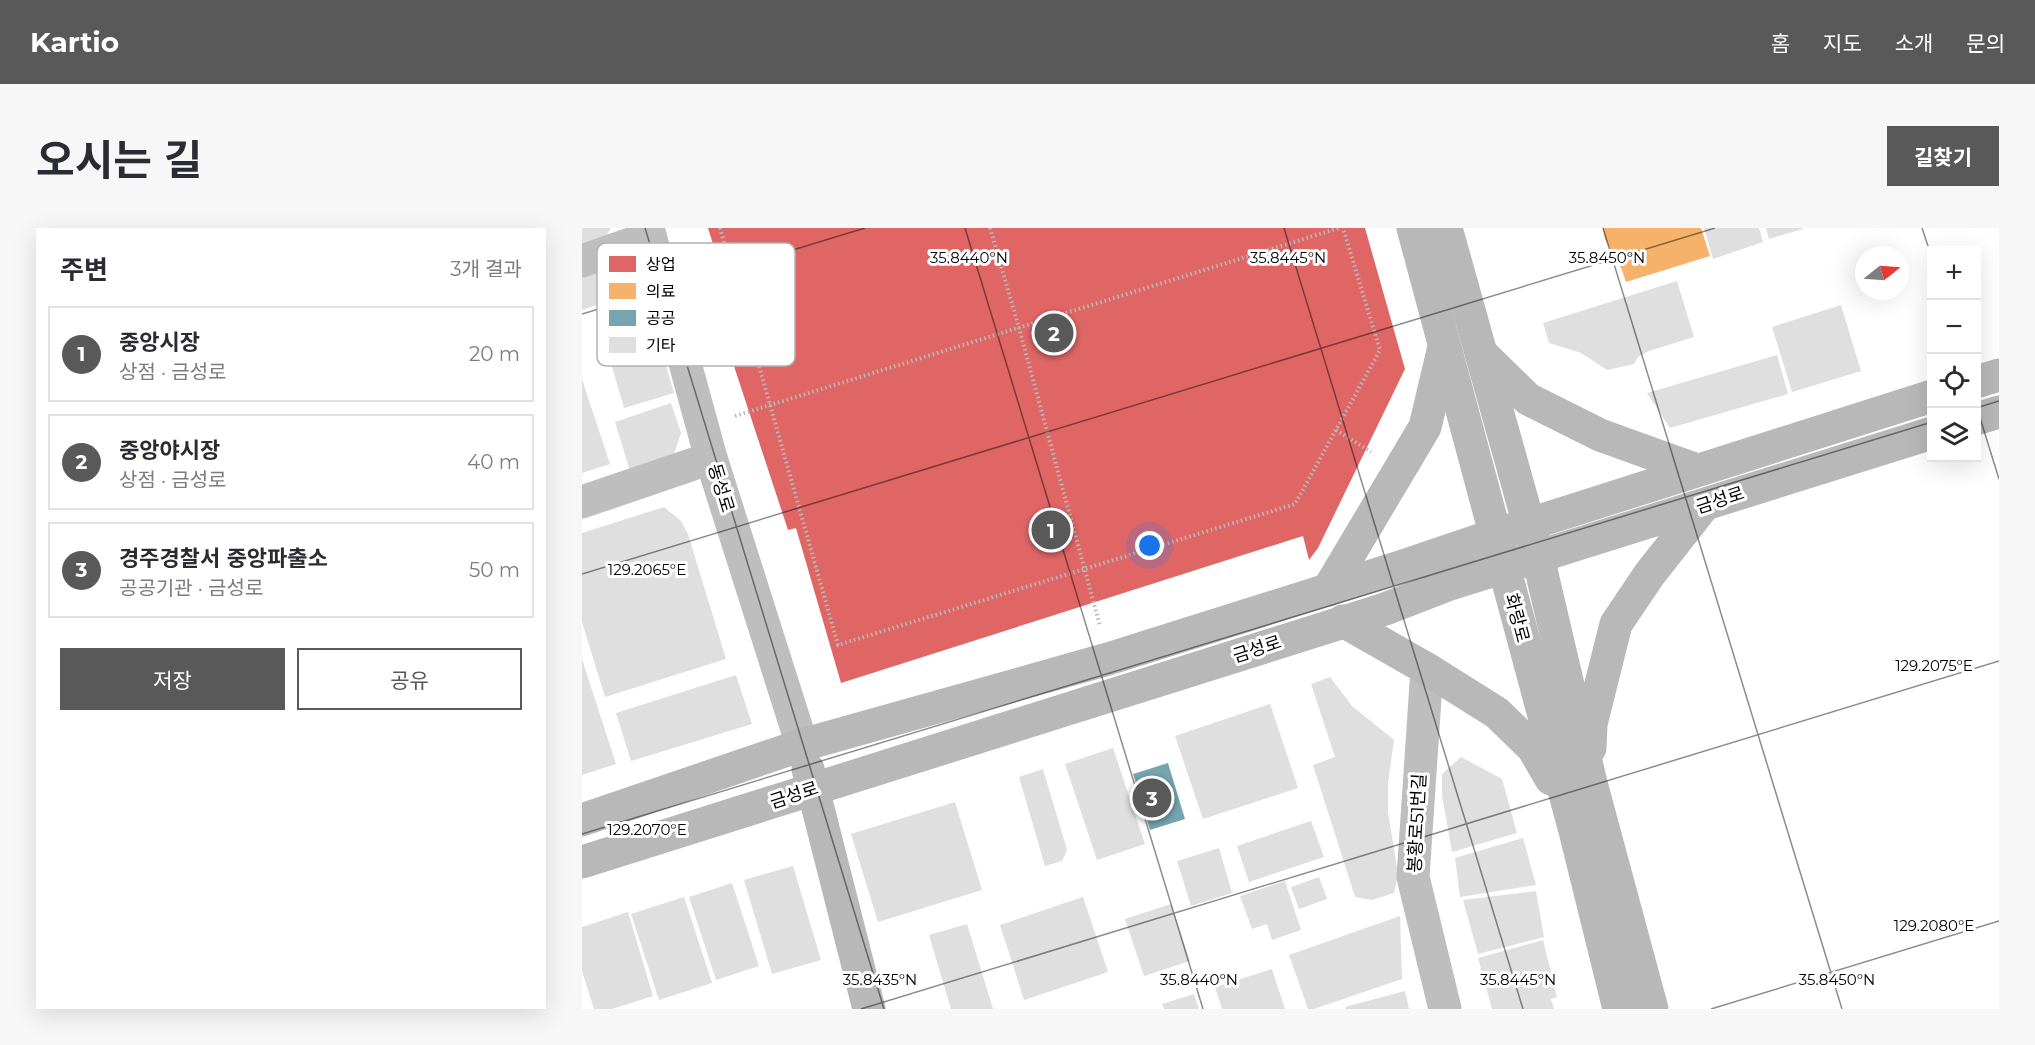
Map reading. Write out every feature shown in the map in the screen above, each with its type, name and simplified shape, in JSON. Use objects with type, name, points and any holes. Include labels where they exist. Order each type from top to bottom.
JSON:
[{"type":"street","name":"화랑로","points":[[1413,228],[1570,815],[1619,1009]]},
{"type":"street","name":"화랑로","points":[[1446,228],[1538,557],[1591,783],[1652,1009]]},
{"type":"street","points":[[625,243],[649,233]]},
{"type":"street","points":[[582,261],[597,255]]},
{"type":"street","points":[[1328,590],[1425,428],[1444,346]]},
{"type":"street","points":[[1481,353],[1528,399],[1600,435],[1697,470]]},
{"type":"street","name":"동성로","points":[[686,366],[711,458],[802,745]]},
{"type":"street","points":[[1981,381],[1999,375]]},
{"type":"street","name":"금성로","points":[[582,819],[802,745],[1108,659],[1927,398]]},
{"type":"street","points":[[1981,418],[1999,412]]},
{"type":"street","name":"금성로","points":[[582,862],[1927,435]]},
{"type":"street","points":[[582,502],[711,458]]},
{"type":"street","points":[[1591,783],[1591,724],[1616,624],[1649,575],[1704,505]]},
{"type":"street","points":[[1343,621],[1497,712],[1533,748],[1570,815]]},
{"type":"street","name":"봉황로51번길","points":[[1427,669],[1413,877],[1444,1009]]},
{"type":"street","points":[[802,745],[869,1009]]},
{"type":"path","points":[[720,228],[724,243]]},
{"type":"path","points":[[990,228],[1020,328],[1108,659]]},
{"type":"path","points":[[711,458],[732,417],[771,406],[1341,228],[1380,350],[1295,504],[838,645],[771,406],[760,366]]},
{"type":"building: 상업","points":[[708,228],[1365,228],[1405,369],[1318,548],[1309,560],[1303,536],[841,683],[796,528],[788,530],[734,366],[795,366],[795,243],[713,243]]},
{"type":"building: 의료","points":[[1603,228],[1701,228],[1710,256],[1626,282],[1605,239]]},
{"type":"building: 공공","points":[[1168,763],[1185,819],[1150,830],[1133,774]]},
{"type":"building: 기타","points":[[582,228],[611,228],[605,238],[582,244]]},
{"type":"building: 기타","points":[[1704,228],[1759,228],[1763,242],[1713,259]]},
{"type":"building: 기타","points":[[1766,228],[1803,228],[1803,229],[1769,239]]},
{"type":"building: 기타","points":[[597,262],[597,305],[582,310],[582,267]]},
{"type":"building: 기타","points":[[1677,281],[1694,337],[1649,351],[1638,357],[1634,364],[1607,370],[1581,353],[1549,343],[1543,323]]},
{"type":"building: 기타","points":[[1841,305],[1861,371],[1792,392],[1772,327]]},
{"type":"building: 기타","points":[[1777,355],[1788,394],[1670,428],[1647,393]]},
{"type":"building: 기타","points":[[612,366],[666,366],[674,393],[624,408]]},
{"type":"building: 기타","points":[[582,379],[610,464],[582,473]]},
{"type":"building: 기타","points":[[671,403],[681,433],[673,457],[630,471],[615,422]]},
{"type":"building: 기타","points":[[664,507],[681,521],[688,534],[726,659],[605,697],[582,622],[582,533]]},
{"type":"building: 기타","points":[[582,659],[616,764],[582,775]]},
{"type":"building: 기타","points":[[736,675],[752,724],[631,761],[616,713]]},
{"type":"building: 기타","points":[[1330,677],[1352,706],[1394,740],[1388,783],[1388,812],[1398,874],[1394,893],[1372,900],[1355,897],[1313,765],[1335,757],[1311,684]]},
{"type":"building: 기타","points":[[1270,704],[1298,788],[1203,819],[1175,736]]},
{"type":"building: 기타","points":[[1113,748],[1145,844],[1097,860],[1065,764]]},
{"type":"building: 기타","points":[[1461,757],[1502,779],[1517,833],[1452,852],[1442,795],[1442,774]]},
{"type":"building: 기타","points":[[1043,769],[1067,850],[1062,861],[1045,866],[1019,777]]},
{"type":"building: 기타","points":[[955,802],[982,890],[878,922],[851,834]]},
{"type":"building: 기타","points":[[1311,821],[1324,857],[1249,882],[1237,846]]},
{"type":"building: 기타","points":[[1523,838],[1536,885],[1460,897],[1455,858]]},
{"type":"building: 기타","points":[[1219,848],[1232,893],[1191,906],[1177,861]]},
{"type":"building: 기타","points":[[793,866],[821,960],[772,974],[744,880]]},
{"type":"building: 기타","points":[[1319,877],[1327,899],[1299,909],[1291,887]]},
{"type":"building: 기타","points":[[1285,881],[1301,930],[1272,940],[1267,924],[1252,929],[1240,896]]},
{"type":"building: 기타","points":[[732,883],[759,966],[716,980],[689,897]]},
{"type":"building: 기타","points":[[1536,891],[1544,937],[1478,954],[1463,900]]},
{"type":"building: 기타","points":[[684,897],[712,983],[659,1000],[631,914]]},
{"type":"building: 기타","points":[[1083,897],[1108,972],[1024,1000],[1000,925]]},
{"type":"building: 기타","points":[[1171,904],[1190,961],[1144,976],[1125,919]]},
{"type":"building: 기타","points":[[628,912],[653,996],[612,1009],[594,1009],[582,971],[582,927]]},
{"type":"building: 기타","points":[[1400,916],[1402,979],[1314,1009],[1308,1009],[1289,955]]},
{"type":"building: 기타","points":[[967,924],[993,1009],[951,1009],[929,935]]},
{"type":"building: 기타","points":[[1543,940],[1557,997],[1551,999],[1554,1009],[1492,1009],[1478,958]]},
{"type":"building: 기타","points":[[1272,969],[1285,1009],[1222,1009],[1215,987]]},
{"type":"building: 기타","points":[[1405,991],[1409,1009],[1345,1009],[1345,1007]]},
{"type":"building: 기타","points":[[1194,994],[1199,1009],[1164,1009],[1162,1004]]},
{"type":"place","name":"중앙야시장","points":[[1054,333]]},
{"type":"place","name":"중앙시장","points":[[1051,530]]},
{"type":"place","name":"경주경찰서 중앙파출소","points":[[1152,798]]}]
